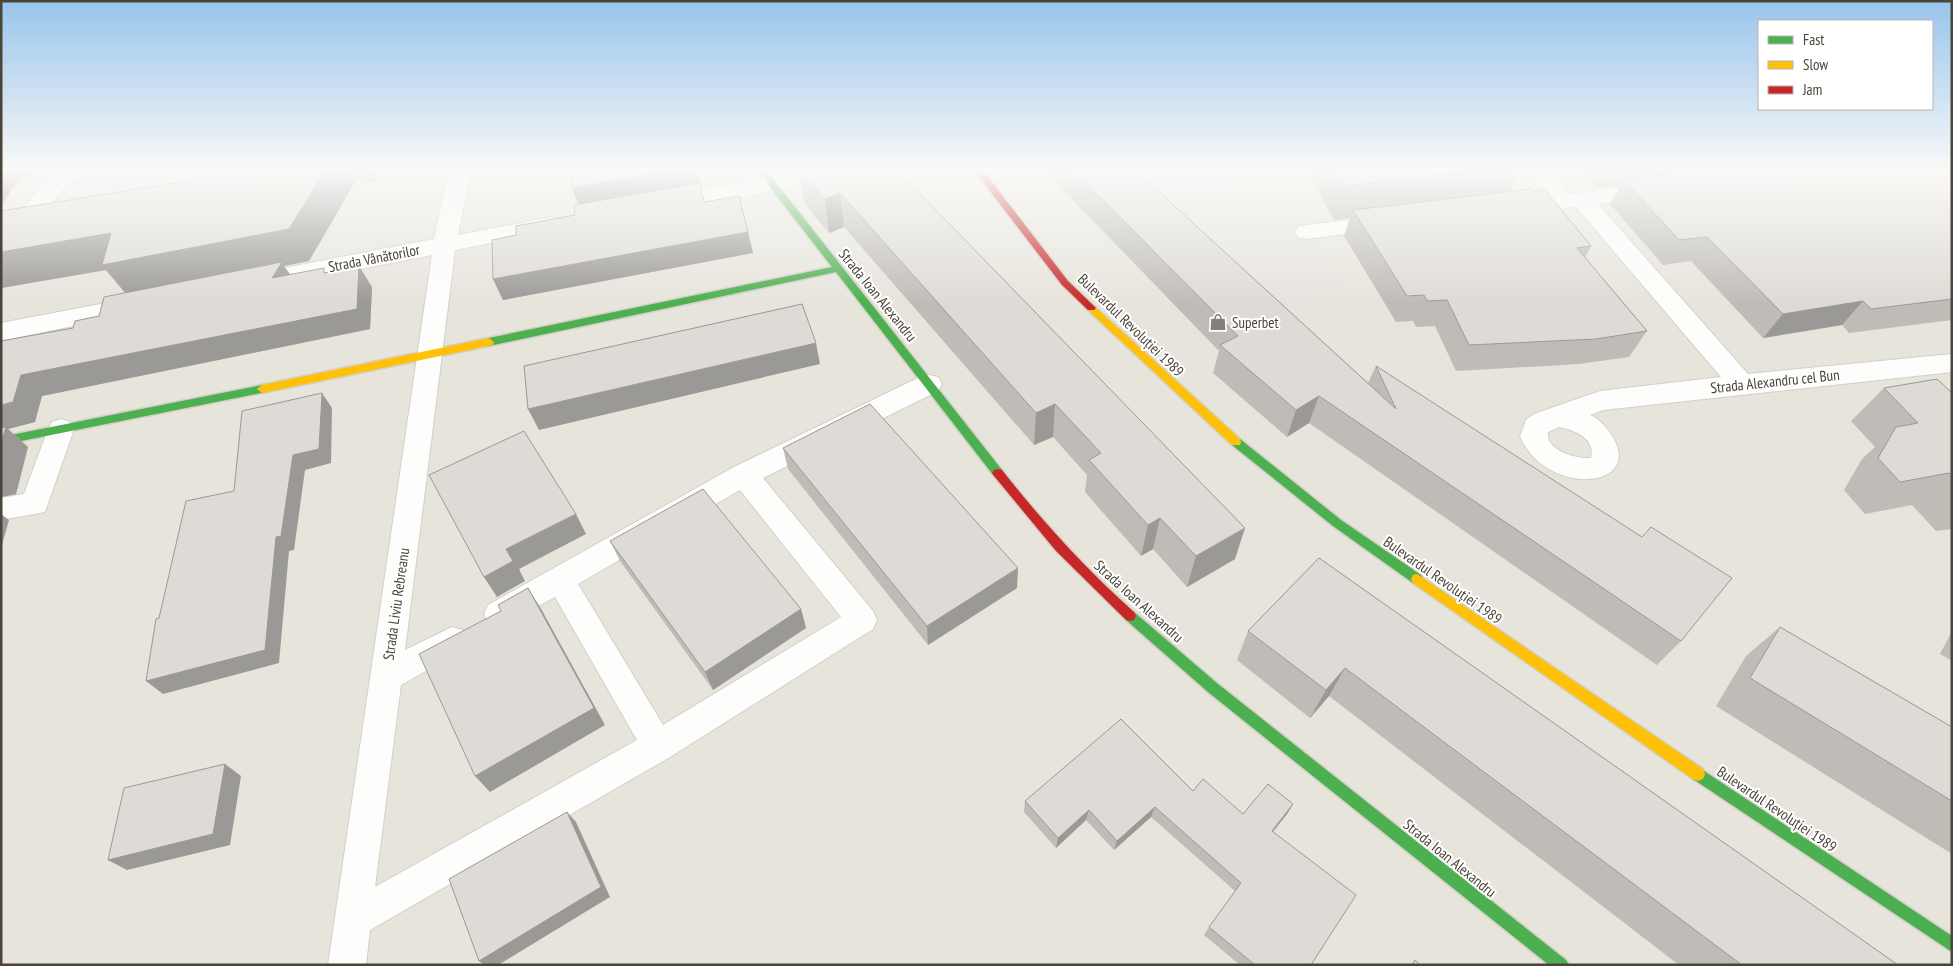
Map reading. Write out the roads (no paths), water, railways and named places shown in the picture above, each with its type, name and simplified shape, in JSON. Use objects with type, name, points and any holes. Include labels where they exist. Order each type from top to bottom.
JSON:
[{"type":"street","points":[[1,221],[25,220],[30,214]]},
{"type":"street","name":"Strada Liviu Rebreanu","points":[[347,965],[450,214]]},
{"type":"street","name":"Strada Ioan Alexandru","points":[[796,214],[1027,511],[1103,592],[1213,688],[1561,965]]},
{"type":"street","name":"Bulevardul Revoluției 1989","points":[[1011,214],[1065,283],[1206,415],[1322,512],[1424,586],[1952,945]]},
{"type":"street","points":[[1586,214],[1742,384]]},
{"type":"street","points":[[1306,232],[1406,220]]},
{"type":"street","name":"Strada Vânătorilor","points":[[233,286],[570,221]]},
{"type":"street","points":[[1,441],[430,355],[837,269]]},
{"type":"street","points":[[1,332],[156,301]]},
{"type":"street","name":"Strada Alexandru cel Bun","points":[[1559,417],[1600,402],[1742,384],[1952,363]]},
{"type":"street","points":[[386,677],[744,475],[929,384]]},
{"type":"street","points":[[1597,432],[1600,402]]},
{"type":"street","points":[[1559,417],[1587,425],[1597,432],[1604,442],[1607,451],[1606,459],[1588,470],[1563,466],[1544,454],[1534,436],[1535,429],[1540,422],[1559,417]]},
{"type":"street","points":[[1,509],[35,504],[61,429]]},
{"type":"street","points":[[353,920],[658,746],[862,620],[744,475]]},
{"type":"street","points":[[560,580],[658,746]]},
{"type":"place","name":"Superbet","points":[[1218,322]]}]
